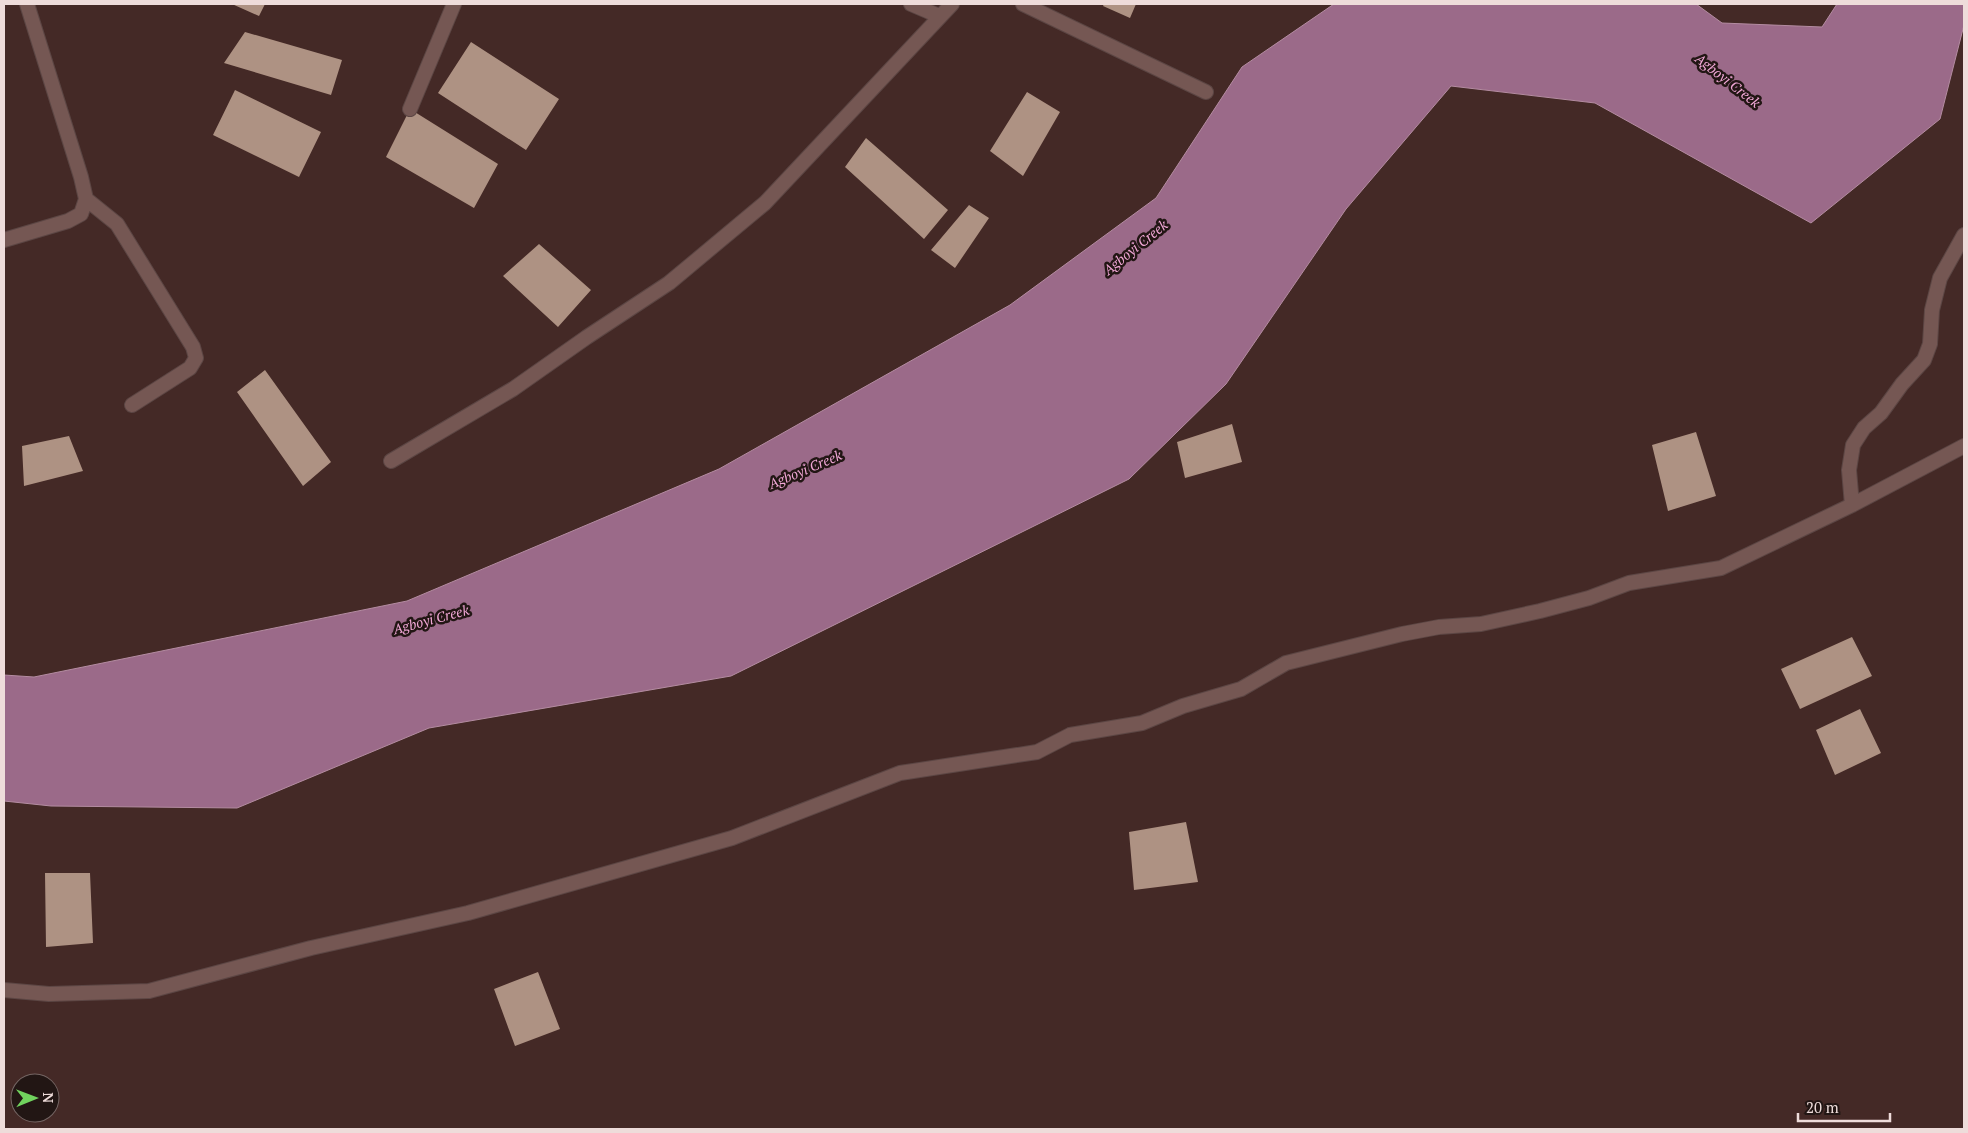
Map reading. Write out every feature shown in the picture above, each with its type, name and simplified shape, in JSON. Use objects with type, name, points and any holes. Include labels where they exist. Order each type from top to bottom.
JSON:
[{"type":"street","points":[[4,240],[68,221],[81,214],[86,199],[82,176],[27,4]]},
{"type":"street","points":[[410,109],[454,4]]},
{"type":"street","points":[[912,4],[939,16]]},
{"type":"street","points":[[391,461],[513,389],[669,283],[765,202],[952,4]]},
{"type":"street","points":[[1023,4],[1206,92]]},
{"type":"street","points":[[86,199],[117,224],[193,347],[196,358],[190,368],[132,405]]},
{"type":"street","points":[[1852,506],[1849,470],[1852,446],[1864,428],[1881,413],[1902,384],[1924,360],[1930,344],[1932,310],[1940,278],[1964,235]]},
{"type":"street","points":[[4,990],[49,994],[149,991],[311,948],[468,912],[732,838],[900,773],[1037,752],[1070,735],[1142,723],[1183,706],[1241,689],[1286,664],[1402,634],[1440,627],[1482,624],[1540,611],[1589,598],[1629,583],[1721,568],[1852,506],[1964,446]]},
{"type":"water","name":"Agboyi Creek","points":[[1334,4],[1696,4],[1722,23],[1822,27],[1837,4],[1964,4],[1964,25],[1940,119],[1811,223],[1595,103],[1451,86],[1346,209],[1226,384],[1129,479],[731,676],[429,728],[237,808],[51,806],[4,801],[4,675],[34,677],[407,601],[719,469],[1010,305],[1156,198],[1242,67]]},
{"type":"building","points":[[232,4],[265,4],[259,16]]},
{"type":"building","points":[[1104,4],[1136,4],[1130,18],[1103,6]]},
{"type":"building","points":[[245,32],[342,60],[331,95],[224,63]]},
{"type":"building","points":[[471,42],[559,99],[526,150],[438,93]]},
{"type":"building","points":[[235,90],[321,132],[299,177],[213,135]]},
{"type":"building","points":[[1027,92],[1060,112],[1023,176],[990,151]]},
{"type":"building","points":[[410,109],[498,164],[474,208],[386,157]]},
{"type":"building","points":[[866,138],[948,210],[924,239],[845,167]]},
{"type":"building","points":[[969,205],[989,218],[955,268],[931,250]]},
{"type":"building","points":[[539,244],[591,290],[558,327],[503,276]]},
{"type":"building","points":[[265,370],[331,462],[303,486],[237,392]]},
{"type":"building","points":[[1232,424],[1242,462],[1185,478],[1177,442]]},
{"type":"building","points":[[1696,432],[1716,496],[1668,511],[1652,445]]},
{"type":"building","points":[[69,436],[83,471],[24,486],[22,446]]},
{"type":"building","points":[[1852,637],[1872,676],[1800,709],[1781,669]]},
{"type":"building","points":[[1860,709],[1881,753],[1835,775],[1816,730]]},
{"type":"building","points":[[1186,822],[1198,882],[1134,890],[1129,832]]},
{"type":"building","points":[[45,873],[90,873],[93,943],[46,947]]},
{"type":"building","points":[[538,972],[560,1029],[515,1046],[494,989]]}]
